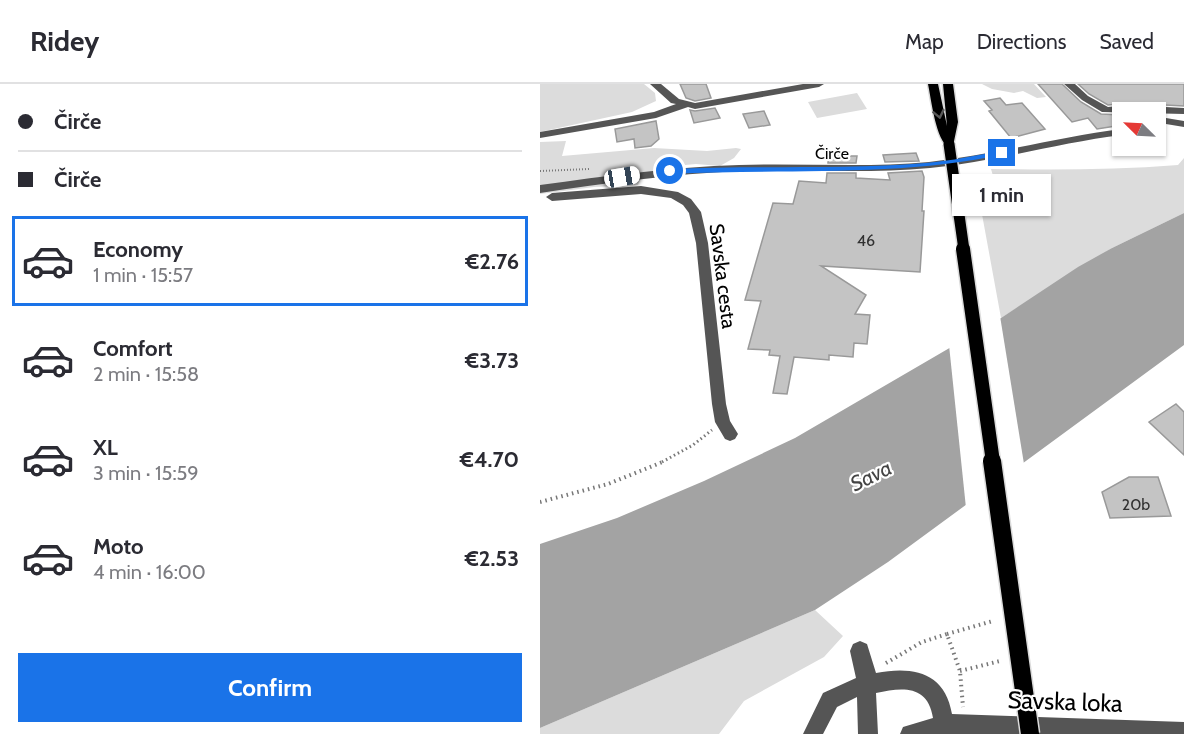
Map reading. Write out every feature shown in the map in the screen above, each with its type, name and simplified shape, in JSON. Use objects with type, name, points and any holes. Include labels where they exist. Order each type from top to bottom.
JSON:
[{"type":"main road","points":[[933,84],[941,124],[949,144],[1030,734]]},
{"type":"main road","points":[[948,84],[953,122],[949,144]]},
{"type":"street","points":[[655,84],[675,101],[695,106],[819,84]]},
{"type":"street","points":[[1069,84],[1106,110],[1128,108],[1184,111]]},
{"type":"street","points":[[540,135],[656,115],[684,105]]},
{"type":"street","points":[[1166,121],[1184,124]]},
{"type":"street","name":"Čirče","points":[[540,189],[670,171],[742,168],[857,170],[929,165],[975,159],[1074,138],[1112,133]]},
{"type":"street","name":"Savska cesta","points":[[540,198],[641,190],[674,195],[687,202],[695,212],[702,243],[719,404],[723,422],[730,434]]},
{"type":"street","points":[[860,651],[867,679],[868,734]]},
{"type":"street","points":[[813,734],[821,714],[831,699],[867,679],[908,680],[919,683],[936,695],[954,725]]},
{"type":"street","name":"Savska loka","points":[[910,734],[954,725],[1183,733]]},
{"type":"path","points":[[540,502],[590,490],[646,472],[696,444],[723,422]]},
{"type":"path","points":[[867,679],[922,642],[993,621]]},
{"type":"path","points":[[947,634],[960,671],[954,725]]},
{"type":"path","points":[[960,671],[1000,661]]},
{"type":"shaded area","points":[[540,84],[644,84],[655,93],[656,101],[632,112],[540,132]]},
{"type":"shaded area","points":[[982,84],[1034,84],[1046,97],[1037,98],[1023,91],[1014,93],[992,89]]},
{"type":"shaded area","points":[[857,93],[867,109],[817,118],[808,102]]},
{"type":"shaded area","points":[[566,141],[562,156],[654,148],[707,151],[741,149],[734,158],[720,166],[696,164],[663,167],[642,175],[638,185],[594,187],[540,194],[540,142]]},
{"type":"shaded area","points":[[1184,158],[1184,213],[1112,248],[1001,318],[977,187],[996,186],[991,169],[1154,167],[1178,165]]},
{"type":"shaded area","points":[[815,610],[843,636],[824,657],[744,701],[719,734],[540,734],[540,728]]},
{"type":"water","name":"Sava","points":[[1184,213],[1184,345],[888,562],[815,610],[540,728],[540,544],[617,518],[704,481],[795,438],[1001,318],[1078,267]]},
{"type":"pier","points":[[1000,316],[1024,464],[966,508],[949,345]]},
{"type":"building","points":[[680,84],[706,84],[711,98],[695,101],[686,98]]},
{"type":"building","points":[[1038,84],[1062,84],[1081,102],[1101,114],[1112,115],[1112,127],[1097,129],[1088,118],[1072,122]]},
{"type":"building","points":[[1078,84],[1184,84],[1184,106],[1166,105],[1166,102],[1112,102],[1112,105],[1108,105],[1089,94]]},
{"type":"building","points":[[1000,98],[1006,105],[1022,103],[1045,129],[1011,138],[989,111],[992,110],[984,101]]},
{"type":"building","points":[[715,108],[720,118],[694,123],[690,110]]},
{"type":"building","points":[[764,111],[770,125],[749,128],[743,114]]},
{"type":"building","points":[[656,121],[659,139],[651,146],[635,148],[634,139],[617,142],[615,129]]},
{"type":"building","points":[[916,153],[919,161],[885,162],[883,155]]},
{"type":"building","points":[[828,156],[857,156],[856,163],[828,163]]},
{"type":"building","points":[[922,171],[924,177],[922,211],[924,211],[920,272],[821,266],[866,295],[855,314],[870,315],[867,344],[854,343],[853,357],[829,355],[829,360],[794,357],[787,394],[773,393],[780,356],[769,355],[770,350],[748,349],[761,301],[745,300],[773,203],[793,204],[799,181],[826,183],[827,173],[856,173],[856,178],[890,180],[888,173]]},
{"type":"building","points":[[1176,404],[1184,412],[1184,455],[1149,422]]},
{"type":"building","points":[[1129,477],[1158,477],[1171,516],[1110,518],[1102,492]]},
{"type":"route","points":[[670,171],[742,168],[857,170],[929,165],[1002,153]]}]
